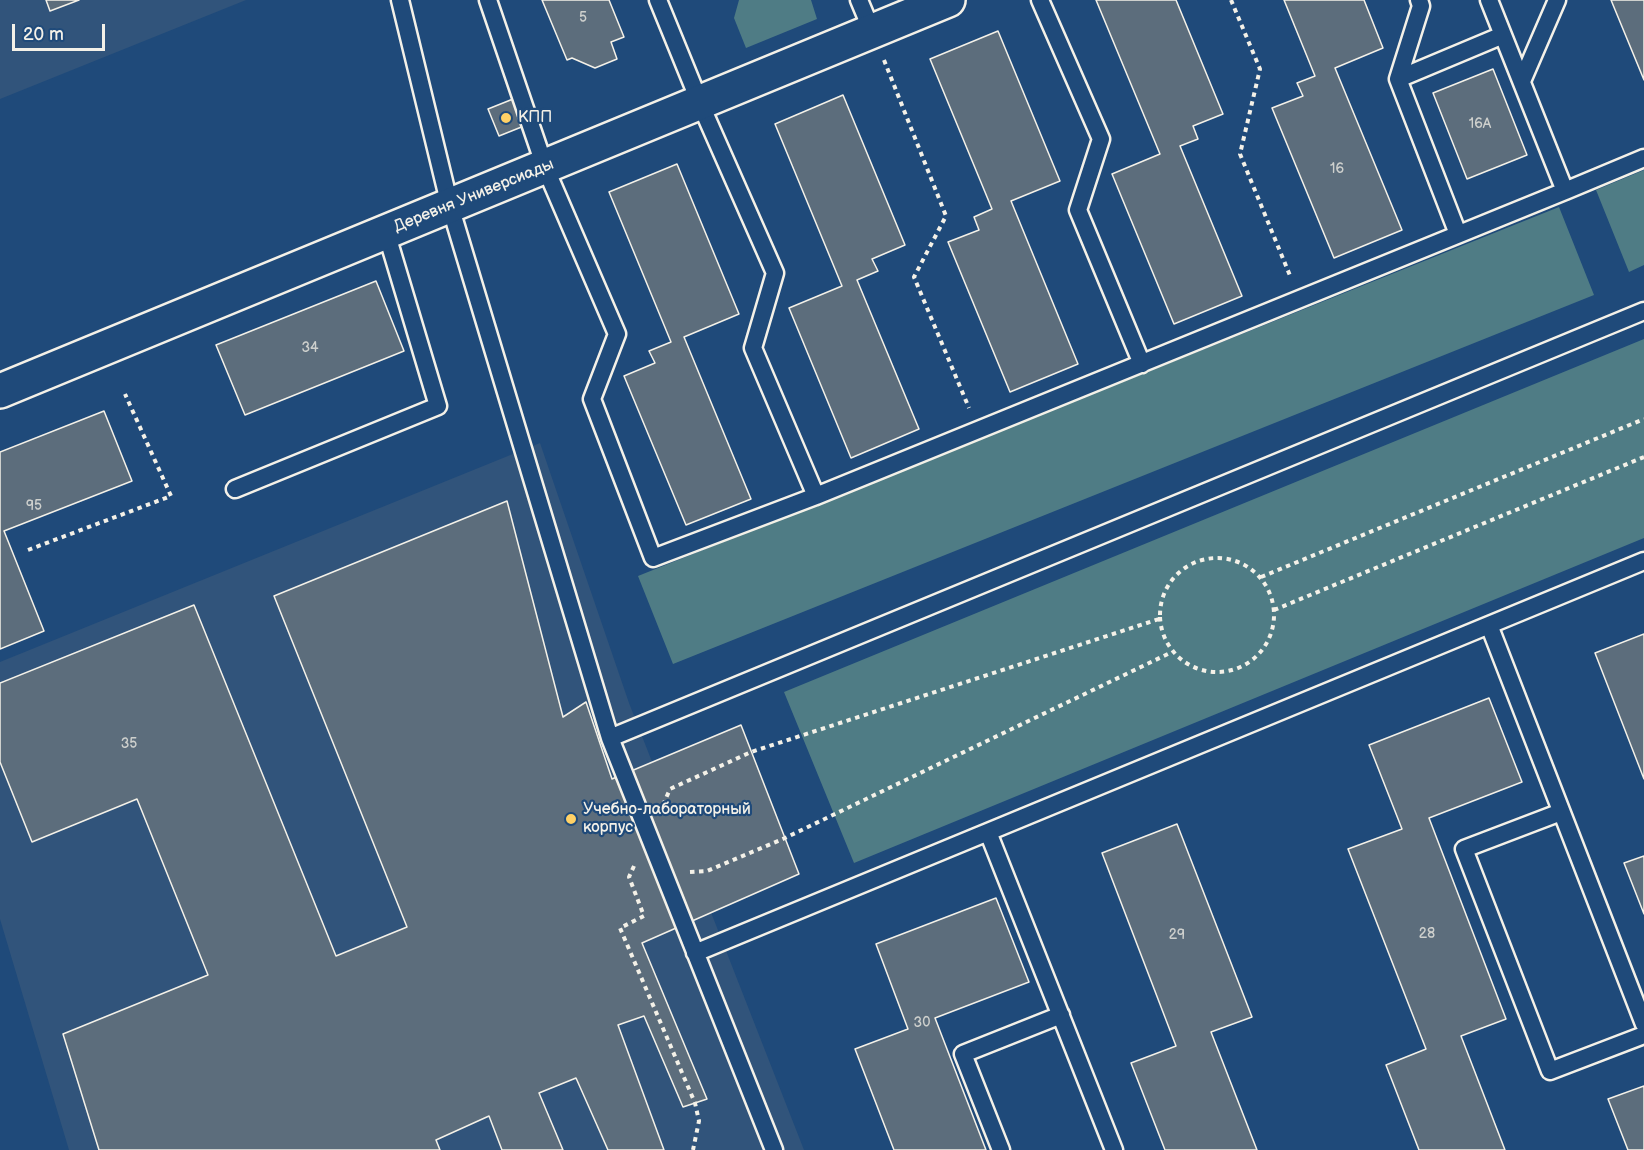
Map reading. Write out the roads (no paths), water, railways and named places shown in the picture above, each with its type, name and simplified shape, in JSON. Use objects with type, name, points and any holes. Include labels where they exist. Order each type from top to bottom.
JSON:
[{"type":"street","name":"Деревня Универсиады","points":[[0,391],[948,0]]},
{"type":"lane","points":[[400,0],[450,206],[609,738],[774,1150]]},
{"type":"lane","points":[[488,0],[545,167],[618,334],[592,399],[653,558],[978,431],[1644,158]]},
{"type":"lane","points":[[658,0],[700,103],[775,273],[753,348],[816,496]]},
{"type":"lane","points":[[860,0],[872,31]]},
{"type":"lane","points":[[1040,0],[1101,139],[1078,210],[1142,364]]},
{"type":"lane","points":[[1419,0],[1421,6],[1398,79],[1458,234]]},
{"type":"lane","points":[[1489,0],[1564,190]]},
{"type":"lane","points":[[1522,81],[1557,0]]},
{"type":"lane","points":[[1398,79],[1503,36]]},
{"type":"lane","points":[[235,489],[438,406],[386,232]]},
{"type":"lane","points":[[609,738],[1644,311]]},
{"type":"lane","points":[[696,953],[1644,561]]},
{"type":"lane","points":[[1489,625],[1644,1024]]},
{"type":"lane","points":[[1561,812],[1464,849],[1550,1071],[1644,1035]]},
{"type":"lane","points":[[988,832],[1114,1150]]},
{"type":"lane","points":[[1001,1150],[963,1054],[1060,1015]]},
{"type":"place","name":"КПП","points":[[506,118]]},
{"type":"place","name":"Учебно-лабораторный корпус","points":[[571,819]]}]
